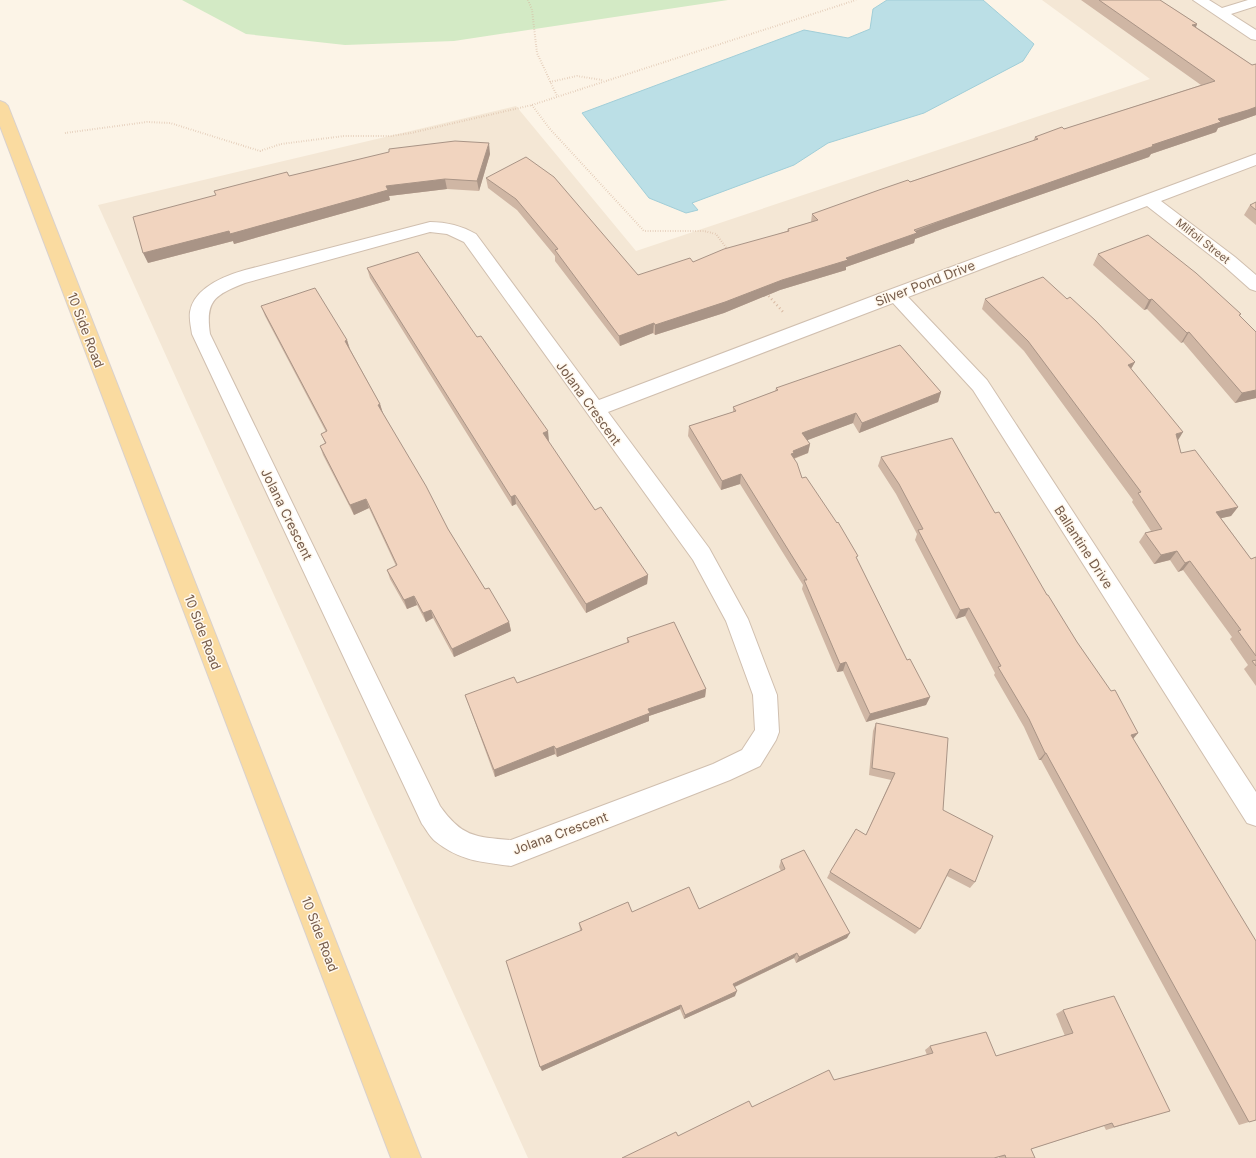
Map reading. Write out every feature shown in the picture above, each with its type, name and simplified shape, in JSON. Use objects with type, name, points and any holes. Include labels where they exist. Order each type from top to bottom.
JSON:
[{"type":"main road","name":"10 Side Road","points":[[0,106],[406,1158]]},
{"type":"street","points":[[1200,0],[1256,36]]},
{"type":"street","points":[[1220,13],[1256,2]]},
{"type":"street","name":"Silver Pond Drive","points":[[594,409],[894,294],[1256,159]]},
{"type":"street","name":"Milfoil Street","points":[[1148,199],[1229,261],[1256,285]]},
{"type":"street","name":"Jolana Crescent","points":[[430,227],[445,227],[470,238],[594,409],[701,554],[737,620],[765,695],[767,732],[751,758],[721,772],[511,853],[473,849],[443,832],[431,815],[201,334],[199,310],[208,294],[245,276],[411,230],[430,227]]},
{"type":"street","name":"Ballantine Drive","points":[[894,294],[960,362],[980,385],[1256,814]]},
{"type":"path","points":[[528,0],[532,10],[537,53],[557,96]]},
{"type":"path","points":[[65,133],[147,122],[170,123],[260,151],[282,144],[344,136],[391,136],[411,133],[532,105],[604,80],[856,0]]},
{"type":"path","points":[[550,82],[576,76],[604,80]]},
{"type":"path","points":[[532,105],[550,129],[644,231],[704,231],[716,234],[730,252]]},
{"type":"path","points":[[761,287],[787,317]]},
{"type":"shaded area","points":[[1042,0],[1256,0],[1256,1158],[528,1158],[98,205],[516,106],[636,251],[1150,79]]},
{"type":"green space","points":[[182,0],[728,0],[454,41],[345,45],[246,34]]},
{"type":"water","points":[[887,0],[983,0],[1034,44],[1023,61],[924,113],[828,143],[794,165],[692,203],[698,210],[686,213],[649,198],[582,113],[804,30],[848,38],[870,29],[873,9]]},
{"type":"building","points":[[1099,0],[1160,0],[1197,24],[1192,25],[1252,65],[1256,64],[1256,107],[1218,119],[1221,122],[1152,145],[1154,146],[914,230],[917,233],[846,258],[848,260],[782,280],[725,302],[655,325],[654,323],[619,336],[555,250],[558,249],[516,199],[486,178],[526,157],[554,177],[638,275],[690,258],[693,262],[724,249],[789,231],[788,229],[818,220],[812,214],[879,190],[908,180],[910,182],[1038,139],[1035,137],[1062,127],[1064,129],[1215,81]]},
{"type":"building","points":[[455,141],[489,143],[477,181],[445,179],[386,186],[388,190],[230,234],[229,231],[143,253],[133,217],[216,195],[214,191],[287,172],[289,176],[389,152],[389,149]]},
{"type":"building","points":[[1256,202],[1256,210],[1250,205]]},
{"type":"building","points":[[1148,235],[1196,273],[1241,314],[1239,315],[1256,332],[1256,390],[1242,393],[1189,332],[1187,333],[1152,299],[1149,300],[1098,254]]},
{"type":"building","points":[[418,252],[477,337],[481,336],[548,431],[543,433],[595,510],[601,507],[648,575],[586,604],[515,495],[511,497],[367,268]]},
{"type":"building","points":[[1043,277],[1067,299],[1070,297],[1096,321],[1135,362],[1128,365],[1183,432],[1176,434],[1181,453],[1195,450],[1238,507],[1216,512],[1251,559],[1256,557],[1256,656],[1238,631],[1241,630],[1190,561],[1185,563],[1177,551],[1161,555],[1145,533],[1162,529],[1138,493],[1141,492],[1028,341],[985,299]]},
{"type":"building","points":[[315,288],[347,340],[345,341],[380,404],[378,405],[426,486],[448,529],[485,589],[489,588],[509,622],[452,649],[431,610],[423,613],[414,596],[404,600],[387,570],[397,565],[366,499],[350,505],[320,446],[326,443],[321,434],[327,431],[261,306]]},
{"type":"building","points":[[900,345],[941,392],[862,423],[856,413],[802,433],[810,444],[793,451],[794,453],[791,454],[797,463],[802,478],[806,477],[837,523],[838,522],[858,556],[856,557],[907,660],[910,659],[930,697],[870,714],[846,662],[840,664],[804,580],[807,580],[741,474],[722,481],[689,426],[736,411],[733,407],[778,390],[776,388]]},
{"type":"building","points":[[952,438],[995,513],[999,512],[1047,595],[1077,642],[1111,691],[1115,690],[1138,733],[1131,735],[1256,941],[1256,1120],[1249,1122],[1045,753],[1029,719],[998,667],[1001,666],[969,608],[960,610],[918,530],[923,529],[899,484],[881,457]]},
{"type":"building","points":[[674,622],[706,689],[648,709],[650,713],[556,749],[554,746],[494,770],[465,695],[514,677],[517,683],[629,642],[627,638]]},
{"type":"building","points":[[1256,660],[1256,666],[1252,661]]},
{"type":"building","points":[[876,723],[948,738],[943,810],[993,836],[975,882],[950,869],[920,929],[830,872],[856,829],[866,835],[895,773],[872,768]]},
{"type":"building","points":[[804,850],[850,933],[799,957],[797,953],[733,984],[737,991],[685,1015],[681,1005],[540,1067],[506,961],[582,930],[579,923],[628,902],[632,912],[689,887],[699,909],[785,869],[781,860]]},
{"type":"building","points":[[1114,996],[1170,1111],[1114,1127],[1112,1123],[1031,1149],[1035,1158],[1006,1158],[1005,1155],[994,1158],[622,1158],[676,1132],[678,1136],[749,1101],[752,1107],[829,1070],[834,1080],[933,1053],[930,1046],[986,1032],[996,1056],[1073,1033],[1063,1010]]}]
